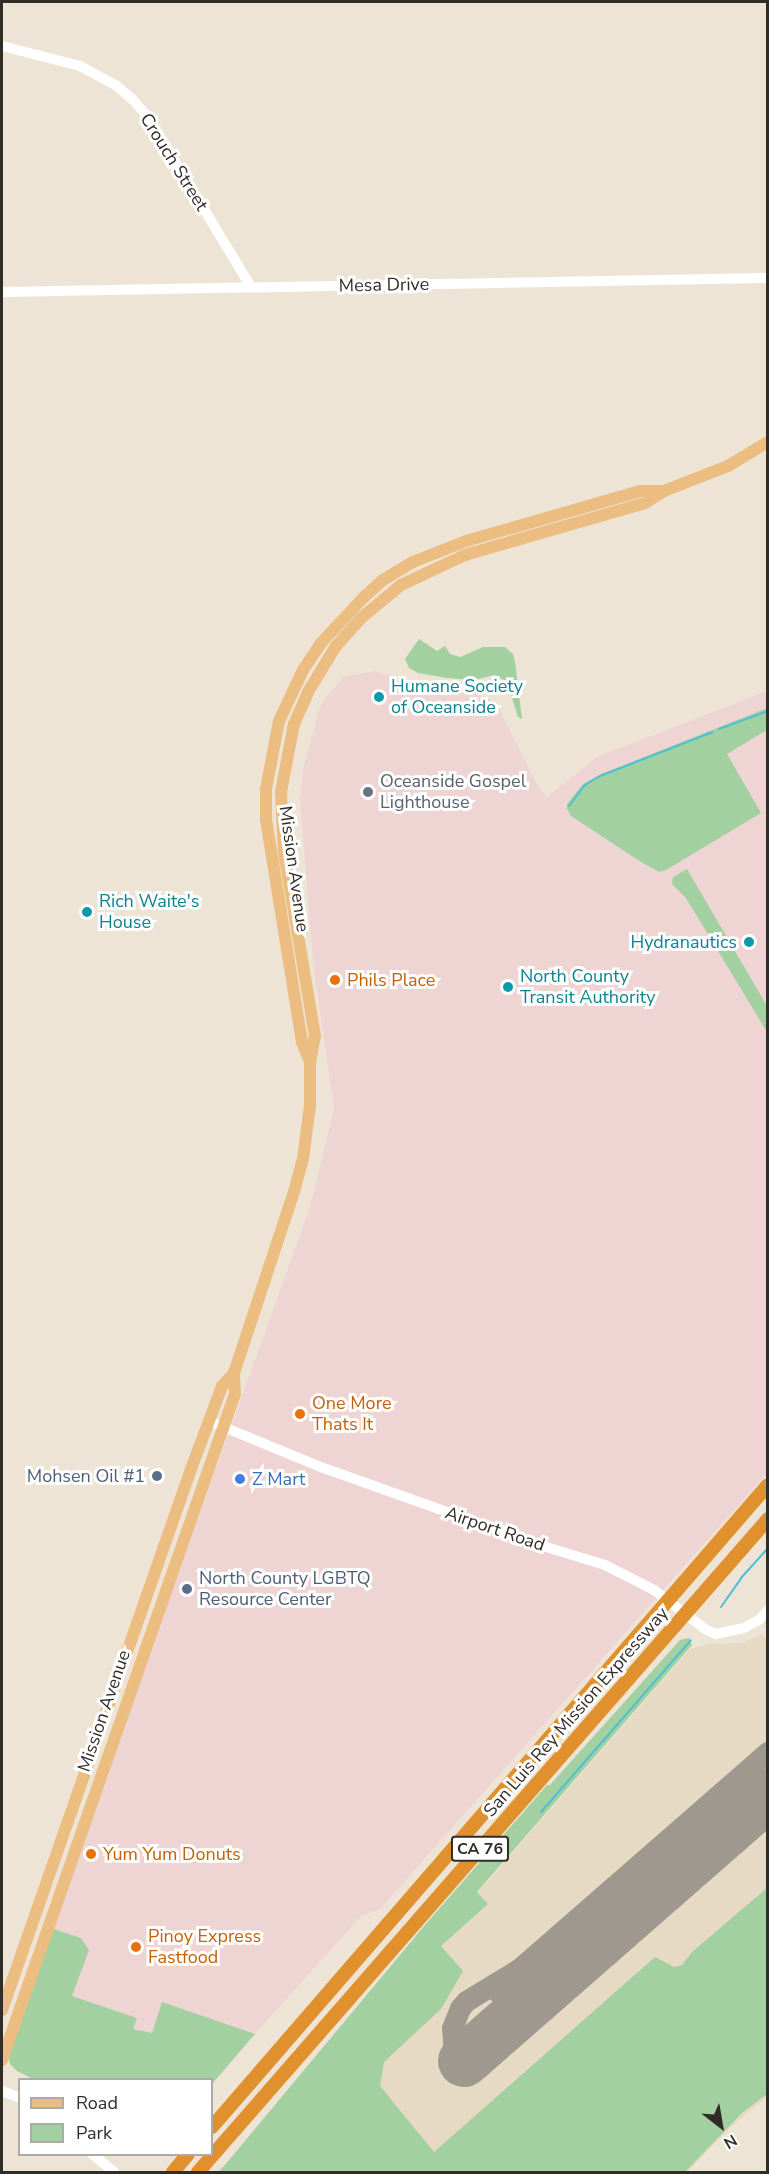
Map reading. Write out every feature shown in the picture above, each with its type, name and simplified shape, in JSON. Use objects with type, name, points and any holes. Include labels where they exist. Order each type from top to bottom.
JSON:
[{"type":"highway","name":"San Luis Rey Mission Expressway","points":[[213,2126],[310,2010],[768,1485]]},
{"type":"highway","name":"San Luis Rey Mission Expressway","points":[[213,2155],[768,1519]]},
{"type":"highway","points":[[173,2172],[186,2156]]},
{"type":"highway","name":"San Luis Rey Mission Expressway","points":[[198,2172],[212,2156]]},
{"type":"main road","name":"Mission Avenue","points":[[2,2060],[235,1394],[234,1373],[299,1174],[308,1124],[310,1063],[315,1036],[284,852],[281,792],[294,724],[317,673],[336,646],[360,620],[411,580],[465,555],[645,503],[664,491],[712,473],[768,442]]},
{"type":"main road","name":"Mission Avenue","points":[[2,2010],[175,1514],[222,1386],[234,1373]]},
{"type":"main road","points":[[161,1605],[156,1592],[176,1530],[175,1514]]},
{"type":"main road","points":[[122,1665],[123,1680],[117,1704],[123,1713]]},
{"type":"street","name":"Crouch Street","points":[[2,46],[80,66],[117,86],[132,99],[149,118],[251,287]]},
{"type":"street","name":"Mesa Drive","points":[[2,292],[768,278]]},
{"type":"street","name":"Airport Road","points":[[209,1421],[318,1466],[543,1546],[605,1565],[639,1581],[705,1629],[724,1634],[753,1624],[768,1610]]},
{"type":"street","points":[[2,2091],[18,2097]]},
{"type":"street","points":[[95,2156],[114,2172]]},
{"type":"shaded area","points":[[374,671],[417,684],[464,683],[482,697],[495,701],[538,786],[547,797],[597,757],[767,691],[767,1473],[380,1909],[361,1916],[255,2034],[162,2003],[152,2034],[133,2029],[137,2018],[72,1996],[51,1928],[310,1207],[334,1109],[314,971],[300,800],[304,765],[321,704],[343,677]]},
{"type":"shaded area","points":[[762,1634],[768,1640],[767,2097],[732,2126],[687,2172],[217,2172],[221,2167],[237,2169],[690,1649],[709,1644],[742,1643]]},
{"type":"green space","points":[[419,639],[437,651],[445,646],[450,654],[460,657],[483,647],[505,647],[513,654],[515,662],[522,719],[518,717],[507,682],[495,675],[474,680],[447,678],[418,673],[409,668],[405,659]]},
{"type":"green space","points":[[767,708],[767,730],[727,754],[761,813],[666,870],[659,872],[641,862],[571,816],[567,809],[567,804],[583,784],[599,775]]},
{"type":"green space","points":[[687,869],[767,1006],[767,1032],[686,898],[672,884],[673,877]]},
{"type":"green space","points":[[689,1638],[692,1645],[477,1892],[488,1904],[441,1946],[463,1971],[441,2009],[384,2062],[380,2086],[434,2152],[655,1957],[674,1967],[682,1965],[692,1952],[767,1888],[767,2094],[742,2113],[685,2172],[219,2172],[425,1925],[547,1785],[550,1785],[680,1640]]},
{"type":"green space","points":[[51,1928],[81,1938],[89,1950],[72,1996],[137,2018],[133,2029],[152,2033],[162,2002],[255,2034],[213,2083],[213,2078],[31,2078],[17,2071],[10,2064],[8,2055]]},
{"type":"waterway","points":[[719,729],[768,711]]},
{"type":"waterway","points":[[569,806],[585,785],[600,776],[713,732]]},
{"type":"waterway","points":[[721,1607],[741,1578],[768,1548]]},
{"type":"waterway","points":[[541,1812],[691,1640]]},
{"type":"taxiway","points":[[464,2061],[453,2041],[452,2028],[460,2008],[466,2001],[520,1968],[768,1752]]},
{"type":"taxiway","points":[[623,1879],[633,1878],[645,1888],[645,1897],[640,1907]]},
{"type":"taxiway","points":[[510,1976],[500,1985],[498,1992],[518,2014]]},
{"type":"runway","points":[[464,2061],[768,1795]]},
{"type":"place","name":"Humane Society of Oceanside","points":[[379,697]]},
{"type":"place","name":"Oceanside Gospel Lighthouse","points":[[368,792]]},
{"type":"place","name":"Rich Waite's House","points":[[87,912]]},
{"type":"place","name":"Hydranautics","points":[[749,942]]},
{"type":"place","name":"Phils Place","points":[[335,980]]},
{"type":"place","name":"North County Transit Authority","points":[[508,987]]},
{"type":"place","name":"One More Thats It","points":[[300,1414]]},
{"type":"place","name":"Mohsen Oil #1","points":[[157,1476]]},
{"type":"place","name":"Z Mart","points":[[240,1479]]},
{"type":"place","name":"North County LGBTQ Resource Center","points":[[187,1589]]},
{"type":"place","name":"Yum Yum Donuts","points":[[91,1854]]},
{"type":"place","name":"Pinoy Express Fastfood","points":[[136,1947]]}]
